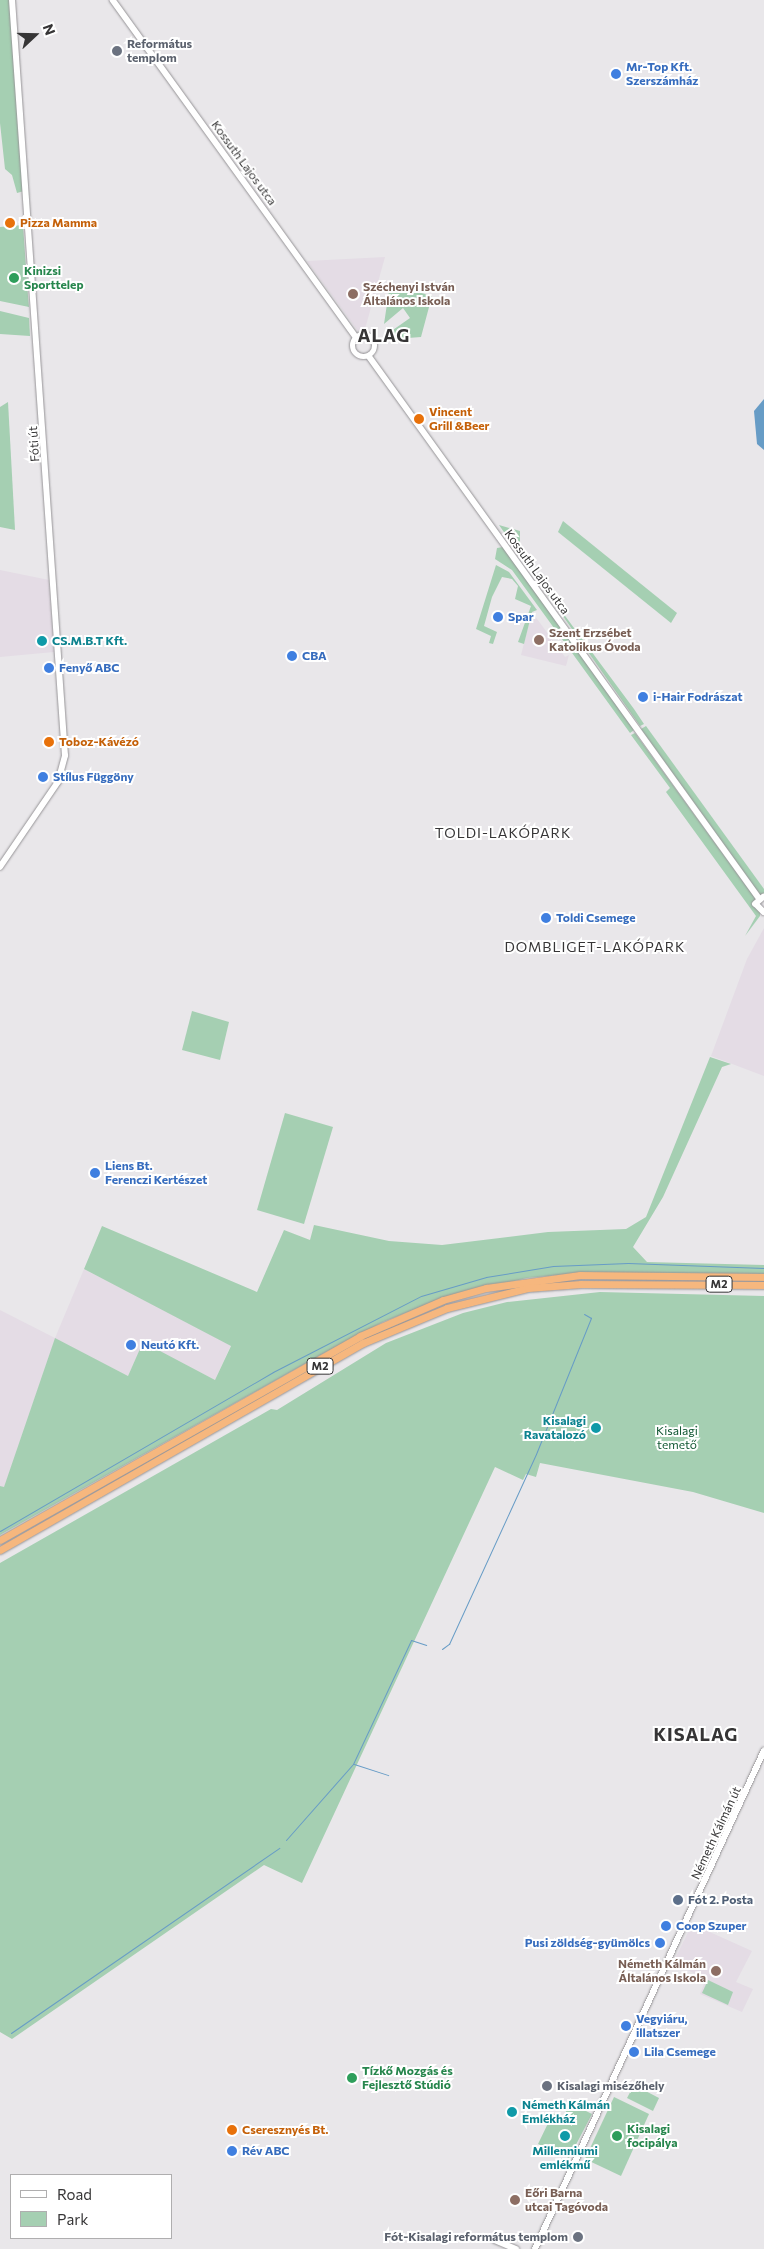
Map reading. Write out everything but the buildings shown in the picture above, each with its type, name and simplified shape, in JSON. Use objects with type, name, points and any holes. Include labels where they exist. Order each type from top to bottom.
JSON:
[{"type":"highway","name":"M2","points":[[0,1540],[352,1340],[443,1300],[502,1284],[580,1275],[764,1277]]},
{"type":"highway","name":"M2","points":[[0,1550],[356,1347],[447,1308],[528,1288],[563,1285],[764,1285]]},
{"type":"street","name":"Fóti út","points":[[0,867],[58,782],[65,756],[12,0]]},
{"type":"street","name":"Kossuth Lajos utca","points":[[114,0],[357,338]]},
{"type":"street","points":[[366,336],[373,340],[374,348],[369,356],[356,353],[357,338],[366,336]]},
{"type":"street","name":"Kossuth Lajos utca","points":[[369,356],[762,898],[757,907],[764,912]]},
{"type":"street","name":"Németh Kálmán út","points":[[535,2249],[764,1752]]},
{"type":"street","points":[[495,2240],[516,2249]]},
{"type":"shaded area","name":"Széchenyi István Általános Iskola","points":[[385,257],[365,329],[358,331],[307,261]]},
{"type":"shaded area","points":[[0,570],[49,580],[54,652],[0,657]]},
{"type":"shaded area","name":"Szent Erzsébet Katolikus Óvoda","points":[[532,612],[565,657],[569,655],[566,666],[521,655]]},
{"type":"shaded area","points":[[764,928],[764,1076],[711,1056],[747,959]]},
{"type":"shaded area","points":[[84,1269],[231,1345],[215,1380],[143,1343],[128,1376],[55,1339],[4,1488],[0,1486],[0,1310],[55,1338]]},
{"type":"shaded area","name":"Németh Kálmán Általános Iskola","points":[[692,1924],[752,1951],[736,1982],[753,1989],[742,2012],[700,1994],[706,1979],[673,1963]]},
{"type":"green space","points":[[0,0],[10,0],[24,191],[17,193],[12,175],[5,169],[0,123]]},
{"type":"green space","name":"Kinizsi Sporttelep","points":[[23,225],[29,307],[0,301],[0,227]]},
{"type":"green space","points":[[390,284],[432,296],[421,337],[395,339],[390,332],[410,318],[403,308],[384,324]]},
{"type":"green space","points":[[0,311],[29,318],[30,336],[0,334]]},
{"type":"green space","points":[[8,402],[15,530],[0,527],[0,407]]},
{"type":"green space","points":[[563,521],[677,613],[671,623],[558,532]]},
{"type":"green space","points":[[499,525],[520,531],[520,555]]},
{"type":"green space","points":[[503,547],[634,730],[630,733],[512,570],[495,559],[497,548]]},
{"type":"green space","points":[[521,556],[634,709],[644,724],[640,726]]},
{"type":"green space","points":[[496,565],[509,572],[537,610],[532,612],[524,644],[518,642],[531,606],[515,599],[518,586],[512,579],[502,577],[492,597],[484,626],[497,632],[493,644],[489,643],[491,636],[476,629]]},
{"type":"green space","points":[[646,726],[764,889],[764,900],[641,729]]},
{"type":"green space","points":[[635,733],[760,905],[760,916],[745,936],[756,916],[666,792],[670,788],[631,735]]},
{"type":"green space","points":[[192,1011],[229,1022],[220,1060],[182,1050]]},
{"type":"green space","points":[[710,1057],[731,1064],[722,1067],[663,1197],[633,1247],[647,1262],[764,1265],[764,1274],[580,1273],[527,1278],[443,1298],[383,1322],[326,1352],[0,1535],[0,1486],[4,1487],[55,1338],[128,1376],[143,1342],[215,1380],[231,1346],[84,1269],[102,1226],[257,1292],[284,1230],[310,1240],[314,1225],[389,1241],[442,1245],[548,1232],[626,1229],[646,1217]]},
{"type":"green space","points":[[285,1113],[333,1127],[304,1224],[257,1210]]},
{"type":"green space","name":"Kisalagi temető","points":[[600,1292],[764,1296],[764,1513],[693,1492],[540,1463],[536,1477],[526,1474],[523,1480],[495,1467],[302,1883],[264,1865],[12,2039],[0,2032],[0,1563],[271,1409],[277,1410],[386,1343],[463,1313],[507,1302]]},
{"type":"green space","points":[[708,1980],[733,1992],[728,2005],[702,1993]]},
{"type":"green space","points":[[634,2085],[659,2098],[653,2111],[627,2098]]},
{"type":"green space","name":"Kisalagi focipálya","points":[[614,2097],[649,2114],[621,2176],[585,2159]]},
{"type":"green space","points":[[570,2103],[592,2114],[569,2158],[538,2144],[553,2113],[563,2118]]},
{"type":"water","points":[[764,399],[764,450],[757,444],[754,411]]},
{"type":"waterway","points":[[0,1531],[273,1372],[421,1296],[486,1277],[553,1266],[628,1263],[764,1268]]},
{"type":"waterway","points":[[442,1649],[449,1644],[536,1454],[591,1318],[584,1314]]},
{"type":"waterway","points":[[286,1840],[353,1764],[411,1640],[426,1645]]},
{"type":"waterway","points":[[354,1764],[388,1775]]},
{"type":"waterway","points":[[11,2033],[279,1848]]},
{"type":"place","name":"Református templom","points":[[117,51]]},
{"type":"place","name":"Mr-Top Kft. Szerszámház","points":[[616,74]]},
{"type":"place","name":"Pizza Mamma","points":[[10,223]]},
{"type":"place","name":"Kinizsi Sporttelep","points":[[14,278]]},
{"type":"place","name":"Széchenyi István Általános Iskola","points":[[353,294]]},
{"type":"place","name":"Vincent Grill &Beer","points":[[419,419]]},
{"type":"place","name":"Spar","points":[[498,617]]},
{"type":"place","name":"Szent Erzsébet Katolikus Óvoda","points":[[539,640]]},
{"type":"place","name":"CS.M.B.T Kft.","points":[[42,641]]},
{"type":"place","name":"CBA","points":[[292,656]]},
{"type":"place","name":"Fenyő ABC","points":[[49,668]]},
{"type":"place","name":"i-Hair Fodrászat","points":[[643,697]]},
{"type":"place","name":"Toboz-Kávézó","points":[[49,742]]},
{"type":"place","name":"Stílus Függöny","points":[[43,777]]},
{"type":"place","name":"Toldi Csemege","points":[[546,918]]},
{"type":"place","name":"Liens Bt. Ferenczi Kertészet","points":[[95,1173]]},
{"type":"place","name":"Neutó Kft.","points":[[131,1345]]},
{"type":"place","name":"Kisalagi Ravatalozó","points":[[596,1428]]},
{"type":"place","name":"Fót 2. Posta","points":[[678,1900]]},
{"type":"place","name":"Coop Szuper","points":[[666,1926]]},
{"type":"place","name":"Pusi zöldség-gyümölcs","points":[[660,1943]]},
{"type":"place","name":"Németh Kálmán Általános Iskola","points":[[716,1971]]},
{"type":"place","name":"Vegyiáru, illatszer","points":[[626,2026]]},
{"type":"place","name":"Lila Csemege","points":[[634,2052]]},
{"type":"place","name":"Tízkő Mozgás és Fejlesztő Stúdió","points":[[352,2078]]},
{"type":"place","name":"Kisalagi misézőhely","points":[[547,2086]]},
{"type":"place","name":"Németh Kálmán Emlékház","points":[[512,2112]]},
{"type":"place","name":"Cseresznyés Bt.","points":[[232,2130]]},
{"type":"place","name":"Millenniumi emlékmű","points":[[565,2136]]},
{"type":"place","name":"Kisalagi focipálya","points":[[617,2136]]},
{"type":"place","name":"Rév ABC","points":[[232,2151]]},
{"type":"place","name":"Eőri Barna utcai Tagóvoda","points":[[515,2200]]},
{"type":"place","name":"Fót-Kisalagi református templom","points":[[578,2237]]},
{"type":"district","name":"ALAG","points":[[384,335]]},
{"type":"district","name":"TOLDI-LAKÓPARK","points":[[503,833]]},
{"type":"district","name":"DOMBLIGET-LAKÓPARK","points":[[595,947]]},
{"type":"district","name":"KISALAG","points":[[696,1734]]}]
